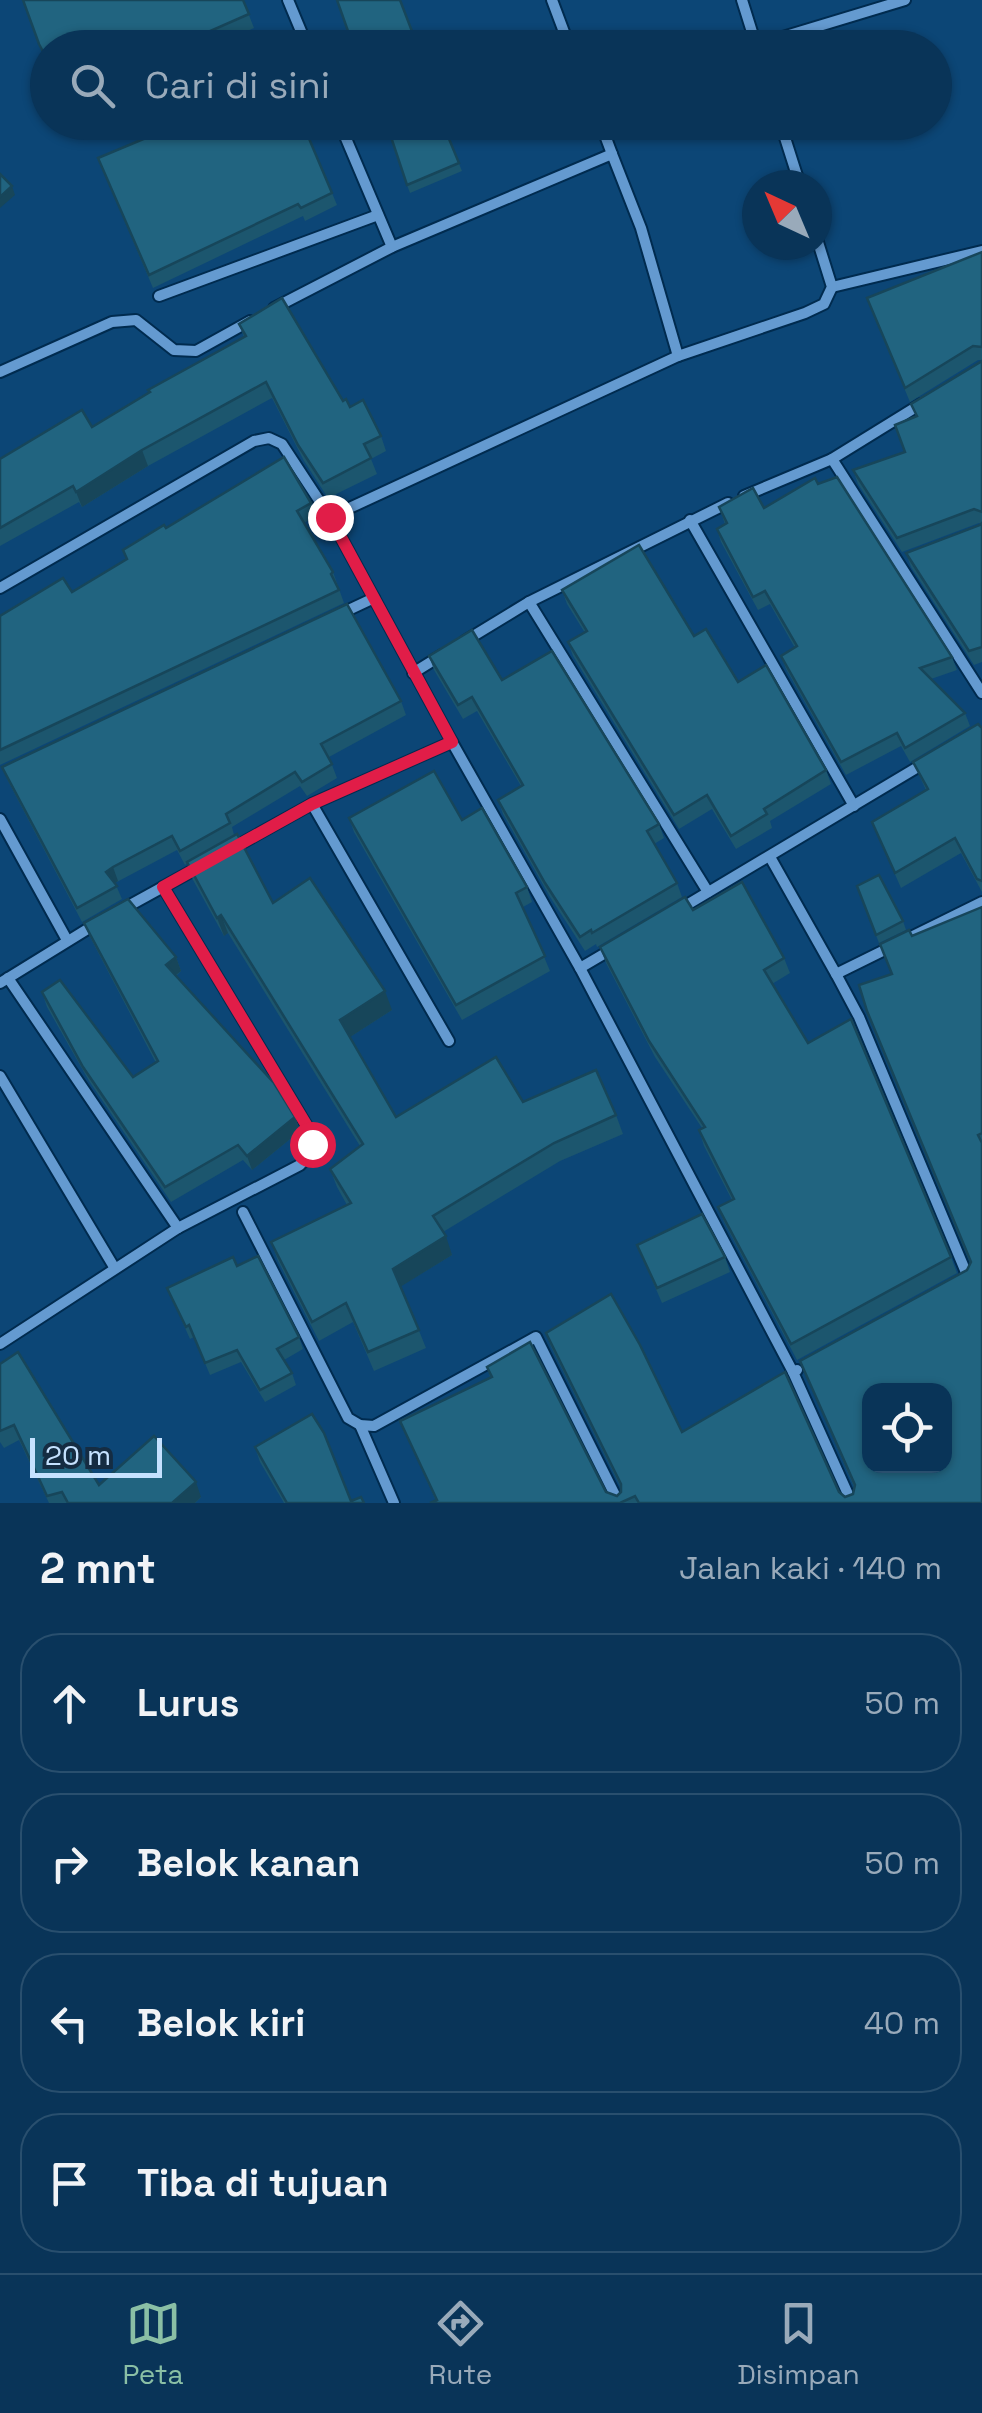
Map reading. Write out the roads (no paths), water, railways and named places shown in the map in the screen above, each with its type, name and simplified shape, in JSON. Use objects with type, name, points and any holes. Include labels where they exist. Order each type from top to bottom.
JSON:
[{"type":"street","points":[[288,0],[300,30]]},
{"type":"street","points":[[552,0],[563,30]]},
{"type":"street","points":[[742,0],[751,30]]},
{"type":"street","points":[[807,30],[904,0]]},
{"type":"street","points":[[347,140],[392,247]]},
{"type":"street","points":[[607,140],[641,228],[678,356]]},
{"type":"street","points":[[786,140],[795,170]]},
{"type":"street","points":[[2,367],[127,319],[136,320],[174,350],[196,351],[392,247],[612,154]]},
{"type":"street","points":[[159,296],[378,215]]},
{"type":"street","points":[[832,288],[982,251]]},
{"type":"street","points":[[330,517],[678,356],[824,304],[832,288],[823,260]]},
{"type":"street","points":[[413,673],[529,602],[690,520],[832,459],[929,399]]},
{"type":"street","points":[[0,588],[254,441],[269,438],[282,444],[330,517],[413,673],[580,968],[792,1372],[852,1503]]},
{"type":"street","points":[[832,459],[982,693]]},
{"type":"street","points":[[690,520],[854,806]]},
{"type":"street","points":[[896,563],[913,556]]},
{"type":"street","points":[[321,623],[374,598]]},
{"type":"street","points":[[529,602],[708,892]]},
{"type":"street","points":[[229,850],[312,804],[452,742]]},
{"type":"street","points":[[676,911],[934,758]]},
{"type":"street","points":[[312,804],[449,1042]]},
{"type":"street","points":[[0,819],[66,940]]},
{"type":"street","points":[[770,857],[859,1017],[968,1277]]},
{"type":"street","points":[[178,1228],[4,981],[66,940],[212,860]]},
{"type":"street","points":[[0,1344],[178,1228],[300,1165],[309,1156],[310,1131],[163,887]]},
{"type":"street","points":[[836,974],[982,902]]},
{"type":"street","points":[[580,968],[628,940]]},
{"type":"street","points":[[0,1076],[114,1267]]},
{"type":"street","points":[[243,1212],[348,1418],[360,1426],[394,1503]]},
{"type":"street","points":[[952,1285],[982,1271]]},
{"type":"street","points":[[360,1426],[374,1426],[552,1330]]},
{"type":"street","points":[[536,1338],[619,1503]]},
{"type":"street","points":[[792,1372],[808,1363]]}]
